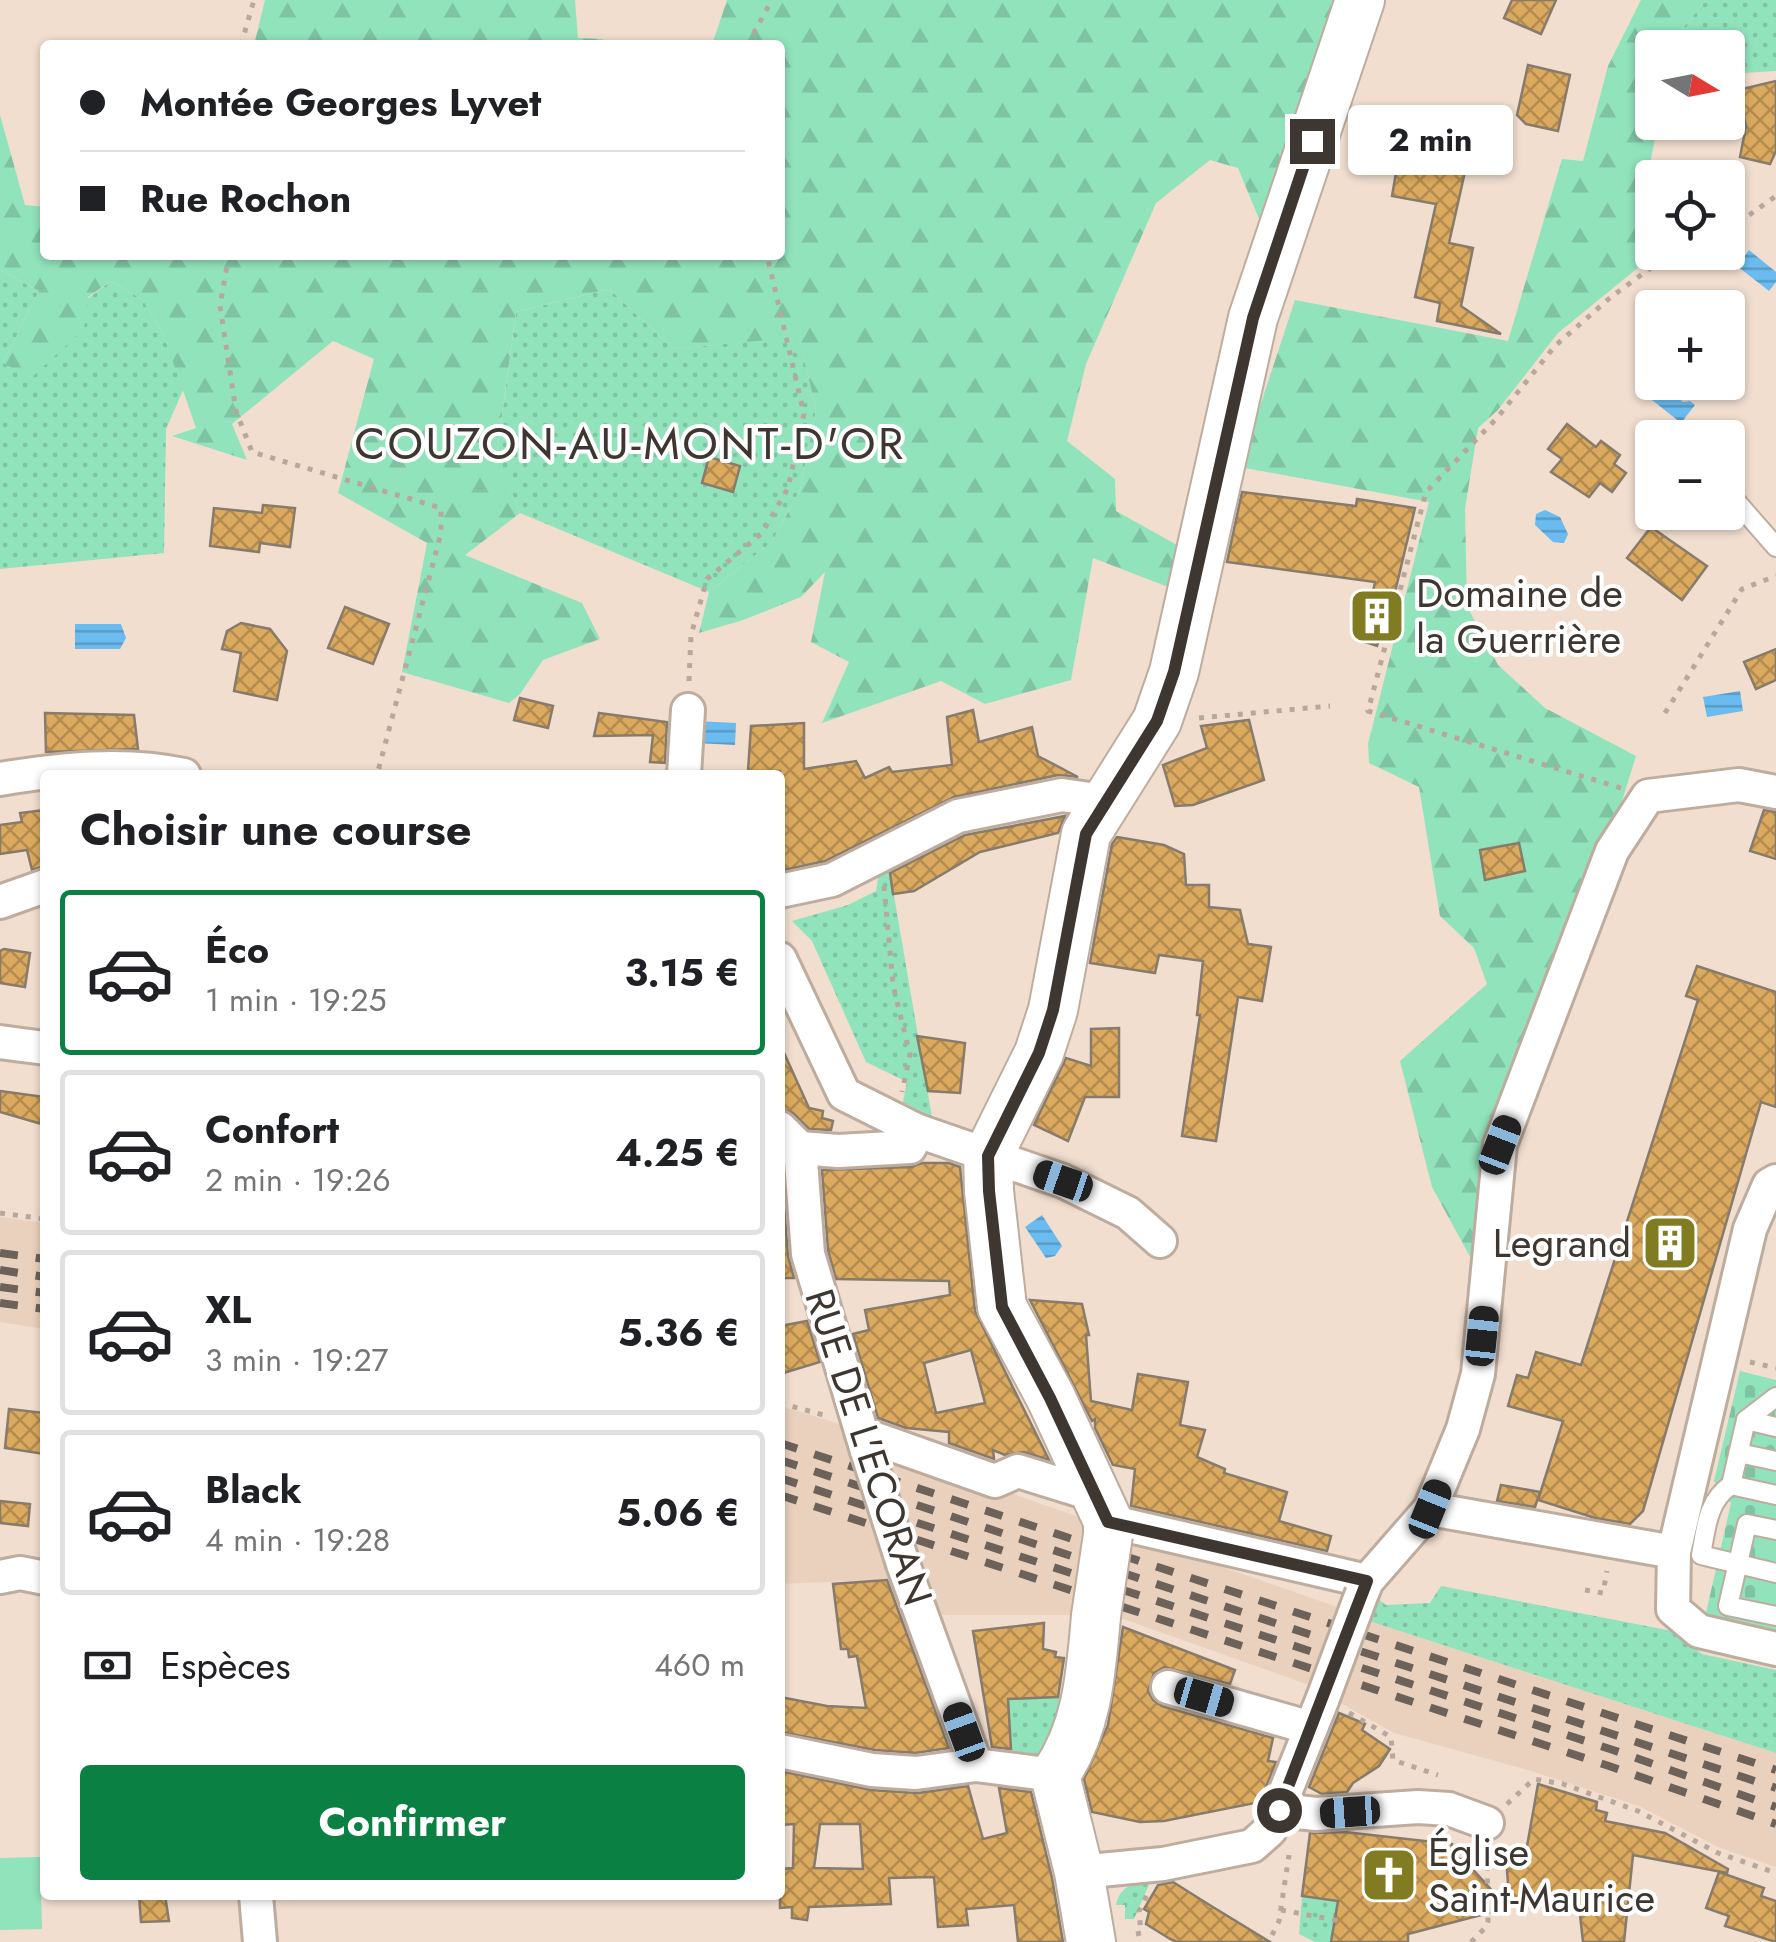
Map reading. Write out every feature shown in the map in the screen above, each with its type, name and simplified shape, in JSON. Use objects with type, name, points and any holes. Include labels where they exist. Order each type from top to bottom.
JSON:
[{"type":"street","points":[[1114,1938],[1079,1872],[1055,1775],[1070,1754],[1085,1711],[1104,1517],[1050,1398],[1002,1307],[988,1156],[1039,1053],[1048,1024],[1086,834],[1157,721],[1174,672],[1253,318],[1360,0]]},
{"type":"street","points":[[684,770],[688,710]]},
{"type":"street","points":[[51,770],[163,770]]},
{"type":"street","points":[[0,779],[40,772]]},
{"type":"street","points":[[1079,1872],[1163,1864],[1252,1846],[1287,1811],[1317,1713],[1365,1587],[1430,1509],[1463,1429],[1478,1374],[1500,1145],[1612,851],[1648,796],[1739,785],[1776,792]]},
{"type":"street","points":[[785,889],[832,880],[958,816],[1062,795],[1104,801]]},
{"type":"street","points":[[0,902],[40,888]]},
{"type":"street","points":[[785,970],[844,1094],[918,1130],[1063,1181],[1128,1213],[1160,1241]]},
{"type":"street","points":[[0,1042],[40,1047]]},
{"type":"street","points":[[790,1138],[838,1151],[910,1146],[918,1130]]},
{"type":"street","name":"RUE DE L'ECORAN","points":[[790,1138],[808,1254],[903,1564],[976,1766]]},
{"type":"street","points":[[1776,1180],[1769,1185],[1750,1229],[1673,1609],[1699,1632],[1776,1650]]},
{"type":"street","points":[[863,1437],[995,1481],[1018,1471],[1104,1517],[1365,1587]]},
{"type":"street","points":[[1430,1509],[1687,1553]]},
{"type":"street","points":[[0,1577],[20,1572],[40,1577]]},
{"type":"street","points":[[1168,1687],[1317,1713]]},
{"type":"street","points":[[785,1753],[872,1770],[916,1772],[976,1766],[1055,1775]]},
{"type":"street","points":[[1287,1811],[1316,1814],[1418,1807],[1491,1809]]},
{"type":"street","points":[[256,1900],[260,1942]]},
{"type":"lane","points":[[1745,511],[1776,547]]},
{"type":"lane","points":[[1776,1397],[1746,1420],[1731,1485],[1710,1508],[1687,1553],[1776,1573]]},
{"type":"lane","points":[[1746,1420],[1776,1427]]},
{"type":"lane","points":[[1739,1452],[1776,1461]]},
{"type":"lane","points":[[1731,1485],[1776,1495]]},
{"type":"lane","points":[[1776,1530],[1747,1524],[1728,1606],[1776,1616]]},
{"type":"path","points":[[242,40],[254,0]]},
{"type":"path","points":[[750,40],[772,0]]},
{"type":"path","points":[[1745,218],[1776,196]]},
{"type":"path","points":[[228,260],[220,306],[236,410],[252,452],[441,508],[441,533],[378,770]]},
{"type":"path","points":[[688,710],[691,635],[707,579],[762,533],[788,488],[804,414],[768,260]]},
{"type":"path","points":[[1648,270],[1611,296],[1555,346],[1497,418],[1426,492],[1368,711],[1648,796]]},
{"type":"path","points":[[1665,712],[1742,589],[1776,576]]},
{"type":"path","points":[[1157,721],[1330,706]]},
{"type":"path","points":[[882,853],[893,985],[910,1054],[906,1080]]},
{"type":"path","points":[[0,1213],[40,1218]]},
{"type":"path","points":[[785,1404],[863,1437]]},
{"type":"path","points":[[1585,1590],[1603,1592],[1607,1571]]},
{"type":"path","points":[[1317,1713],[1391,1736],[1392,1760],[1444,1777]]},
{"type":"path","points":[[1491,1809],[1512,1800],[1534,1779],[1562,1784],[1638,1811],[1718,1853],[1776,1873]]},
{"type":"path","points":[[1491,1809],[1512,1800]]},
{"type":"path","points":[[1470,1942],[1488,1920],[1491,1809]]},
{"type":"path","points":[[1272,1934],[1281,1910],[1287,1811]]},
{"type":"path","points":[[1114,1938],[1141,1933],[1139,1911],[1155,1881]]},
{"type":"path","points":[[1281,1910],[1340,1922]]},
{"type":"shaded area","points":[[0,1217],[40,1222],[40,1328],[0,1322]]},
{"type":"shaded area","points":[[785,1407],[847,1426],[876,1446],[1337,1607],[1309,1685],[1112,1615],[932,1615],[895,1579],[785,1584]]},
{"type":"shaded area","points":[[1369,1621],[1776,1753],[1776,1867],[1718,1847],[1639,1806],[1394,1733],[1339,1702]]},
{"type":"green space","points":[[265,0],[575,0],[578,38],[603,39],[603,40],[255,40]]},
{"type":"green space","points":[[727,0],[1343,0],[1264,231],[1238,168],[1210,160],[1156,203],[1086,364],[1067,441],[1115,479],[1116,511],[1186,550],[1176,590],[1093,558],[1071,680],[985,704],[941,681],[822,723],[849,662],[811,642],[825,572],[801,597],[699,633],[709,592],[772,542],[800,490],[816,410],[799,337],[674,349],[609,289],[516,312],[496,459],[520,513],[465,555],[582,603],[600,639],[543,660],[520,694],[509,703],[402,672],[427,543],[338,493],[374,359],[333,341],[232,424],[247,460],[172,436],[196,428],[164,336],[143,300],[111,281],[88,297],[84,329],[31,378],[3,363],[39,291],[0,270],[0,115],[25,205],[40,206],[40,260],[785,260],[785,40],[714,40]]},
{"type":"green space","points":[[1641,0],[1706,0],[1681,30],[1635,30],[1635,140],[1655,140],[1651,160],[1635,160],[1635,270],[1558,333],[1497,411],[1478,428],[1465,509],[1467,606],[1498,665],[1545,708],[1636,756],[1622,801],[1492,1118],[1480,1275],[1432,1187],[1400,1061],[1487,984],[1474,948],[1440,916],[1419,787],[1369,763],[1368,744],[1429,502],[1240,467],[1295,300],[1508,341],[1562,159],[1583,161],[1608,66]]},
{"type":"green space","points":[[1706,0],[1776,0],[1776,71],[1745,73],[1745,30],[1681,30]]},
{"type":"green space","points":[[0,270],[39,291],[3,363],[111,281],[143,300],[164,336],[184,388],[166,429],[164,553],[0,569]]},
{"type":"green space","points":[[609,289],[674,349],[799,336],[816,410],[800,490],[772,542],[709,592],[520,513],[496,460],[516,312]]},
{"type":"green space","points":[[888,861],[932,1117],[903,1102],[907,1082],[866,1062],[812,941],[792,921],[848,905],[876,891],[880,867]]},
{"type":"green space","points":[[1740,1371],[1776,1380],[1776,1632],[1705,1617],[1731,1503],[1714,1481]]},
{"type":"green space","points":[[1441,1586],[1672,1631],[1702,1654],[1776,1670],[1776,1753],[1369,1621],[1378,1599],[1386,1605],[1430,1603]]},
{"type":"green space","points":[[1075,1696],[1043,1755],[1012,1751],[1008,1699]]},
{"type":"green space","points":[[40,1857],[42,1929],[0,1930],[0,1858]]},
{"type":"green space","points":[[1151,1880],[1134,1919],[1125,1919],[1125,1905],[1116,1905],[1121,1893],[1134,1884]]},
{"type":"green space","points":[[1302,1896],[1344,1901],[1335,1942],[1315,1942],[1299,1934]]},
{"type":"water","points":[[1749,250],[1776,272],[1776,282],[1769,291],[1742,270]]},
{"type":"water","points":[[1652,400],[1690,401],[1695,405],[1683,420],[1677,420]]},
{"type":"water","points":[[1545,510],[1560,517],[1568,534],[1564,543],[1553,542],[1535,525],[1536,514]]},
{"type":"water","points":[[75,624],[121,624],[126,638],[120,649],[75,649]]},
{"type":"water","points":[[1740,691],[1743,711],[1707,717],[1703,697]]},
{"type":"water","points":[[696,721],[736,723],[735,745],[695,743]]},
{"type":"water","points":[[1042,1215],[1062,1246],[1055,1256],[1046,1258],[1025,1227]]},
{"type":"building","points":[[1512,0],[1556,0],[1541,34],[1504,18]]},
{"type":"building","points":[[1528,65],[1570,75],[1558,131],[1526,124],[1517,115]]},
{"type":"building","points":[[1776,81],[1776,151],[1770,164],[1740,157],[1745,140],[1745,88]]},
{"type":"building","points":[[1437,128],[1473,136],[1449,243],[1473,248],[1461,306],[1501,334],[1437,321],[1440,303],[1415,297],[1436,204],[1392,196],[1398,161],[1430,167]]},
{"type":"building","points":[[1567,424],[1596,447],[1601,441],[1620,455],[1614,464],[1626,473],[1612,492],[1600,483],[1589,497],[1551,472],[1562,459],[1548,449]]},
{"type":"building","points":[[709,457],[740,466],[733,492],[702,483]]},
{"type":"building","name":"Domaine de la Guerrière","points":[[1242,492],[1356,506],[1357,499],[1415,508],[1377,646],[1362,641],[1375,582],[1227,562]]},
{"type":"building","points":[[263,505],[295,508],[290,547],[260,543],[259,552],[210,546],[214,508],[262,513]]},
{"type":"building","points":[[1649,530],[1655,530],[1707,566],[1682,600],[1627,558]]},
{"type":"building","points":[[345,607],[389,624],[373,664],[328,648]]},
{"type":"building","points":[[241,623],[270,629],[287,651],[277,700],[234,691],[241,653],[222,649],[227,631]]},
{"type":"building","points":[[1776,649],[1776,680],[1756,689],[1744,662]]},
{"type":"building","points":[[520,698],[553,706],[548,728],[514,720]]},
{"type":"building","points":[[973,710],[979,742],[1032,727],[1038,756],[1078,777],[1058,775],[954,797],[825,861],[785,870],[785,770],[748,770],[751,726],[804,723],[804,769],[856,761],[865,778],[889,767],[892,772],[952,765],[947,717]]},
{"type":"building","points":[[45,713],[134,715],[138,749],[46,752]]},
{"type":"building","points":[[599,713],[667,722],[665,763],[650,762],[653,735],[594,736]]},
{"type":"building","points":[[1249,720],[1264,780],[1193,805],[1175,806],[1163,765],[1207,748],[1201,726]]},
{"type":"building","points":[[1764,810],[1776,812],[1776,859],[1750,851]]},
{"type":"building","points":[[40,811],[40,868],[32,870],[27,850],[0,854],[0,825],[22,822],[20,813]]},
{"type":"building","points":[[1065,816],[1058,833],[980,852],[914,891],[893,894],[890,873],[965,835]]},
{"type":"building","points":[[1117,837],[1164,845],[1184,854],[1186,885],[1209,885],[1209,907],[1240,910],[1248,944],[1271,947],[1262,1001],[1238,997],[1216,1141],[1182,1136],[1200,1015],[1203,961],[1159,955],[1155,973],[1090,963],[1112,844]]},
{"type":"building","points":[[1519,843],[1525,871],[1485,880],[1480,850]]},
{"type":"building","points":[[0,951],[30,953],[25,987],[0,983]]},
{"type":"building","name":"Legrand","points":[[1697,966],[1776,992],[1776,1107],[1761,1102],[1643,1511],[1630,1524],[1595,1518],[1538,1500],[1563,1421],[1508,1406],[1517,1375],[1528,1378],[1536,1352],[1581,1365],[1698,1000],[1686,996]]},
{"type":"building","points":[[1119,1028],[1119,1097],[1085,1097],[1068,1141],[1034,1125],[1066,1058],[1091,1066],[1091,1029]]},
{"type":"building","points":[[917,1036],[965,1043],[960,1093],[928,1091]]},
{"type":"building","points":[[785,1055],[809,1108],[823,1111],[822,1118],[833,1121],[831,1130],[809,1129],[785,1111]]},
{"type":"building","points":[[0,1091],[40,1096],[40,1124],[0,1112]]},
{"type":"building","points":[[949,1163],[960,1167],[975,1311],[1049,1460],[1024,1452],[1005,1455],[993,1450],[994,1459],[949,1443],[949,1432],[906,1428],[878,1418],[853,1334],[869,1330],[865,1310],[950,1295],[949,1281],[836,1279],[828,1250],[822,1170]],"holes":[[[971,1350],[985,1403],[936,1413],[924,1363]]]},
{"type":"building","points":[[785,1218],[788,1256],[794,1278],[785,1278]]},
{"type":"building","points":[[1030,1300],[1082,1304],[1089,1335],[1091,1401],[1132,1410],[1138,1374],[1188,1382],[1180,1425],[1205,1430],[1197,1457],[1225,1469],[1224,1473],[1287,1492],[1279,1521],[1331,1536],[1327,1551],[1131,1506],[1135,1469],[1113,1465],[1095,1428],[1095,1419],[1092,1421]]},
{"type":"building","points":[[807,1321],[820,1362],[785,1372],[785,1325]]},
{"type":"building","points":[[9,1409],[40,1412],[40,1453],[5,1448]]},
{"type":"building","points":[[1501,1485],[1540,1492],[1535,1507],[1497,1501]]},
{"type":"building","points":[[0,1501],[30,1504],[28,1526],[0,1523]]},
{"type":"building","points":[[887,1580],[949,1748],[915,1753],[875,1750],[785,1733],[785,1698],[866,1708],[857,1656],[849,1657],[848,1649],[841,1649],[833,1584]]},
{"type":"building","points":[[1044,1623],[1043,1649],[1064,1658],[1058,1697],[1008,1699],[1011,1749],[992,1747],[973,1631]]},
{"type":"building","points":[[1123,1627],[1235,1670],[1230,1684],[1164,1667],[1154,1673],[1148,1691],[1162,1706],[1273,1738],[1268,1761],[1276,1762],[1260,1802],[1164,1821],[1140,1822],[1092,1812],[1084,1779],[1108,1725]]},
{"type":"building","points":[[1339,1713],[1365,1724],[1362,1730],[1390,1749],[1379,1766],[1353,1783],[1347,1792],[1322,1794],[1309,1787]]},
{"type":"building","points":[[785,1772],[871,1790],[918,1793],[968,1786],[983,1839],[1007,1833],[999,1788],[1031,1792],[1063,1942],[1018,1942],[1014,1905],[966,1909],[968,1925],[938,1927],[934,1877],[889,1878],[891,1904],[809,1907],[807,1920],[792,1918],[792,1907],[780,1908],[780,1900],[785,1900],[785,1869],[793,1868],[794,1824],[785,1825]],"holes":[[[820,1824],[860,1824],[863,1869],[814,1868]]]},
{"type":"building","points":[[1538,1784],[1597,1802],[1596,1810],[1607,1813],[1605,1821],[1665,1833],[1728,1869],[1727,1873],[1633,1855],[1624,1942],[1583,1942],[1579,1906],[1561,1893],[1510,1907],[1506,1859],[1519,1857],[1519,1851],[1526,1852]]},
{"type":"building","name":"Église Saint-Maurice","points":[[1345,1832],[1452,1844],[1451,1854],[1467,1863],[1508,1908],[1408,1934],[1408,1942],[1331,1942],[1338,1901],[1302,1896],[1310,1833]]},
{"type":"building","points":[[1719,1872],[1764,1888],[1761,1896],[1776,1901],[1776,1942],[1725,1926],[1729,1916],[1706,1908]]},
{"type":"building","points":[[1173,1882],[1270,1942],[1170,1939],[1146,1924],[1149,1912],[1144,1909],[1158,1885]]},
{"type":"building","points":[[139,1900],[166,1900],[169,1921],[141,1922]]},
{"type":"railway","points":[[0,1253],[40,1258]]},
{"type":"railway","points":[[0,1270],[40,1276]]},
{"type":"railway","points":[[0,1287],[40,1292]]},
{"type":"railway","points":[[0,1303],[40,1308]]},
{"type":"railway","points":[[785,1445],[1776,1770]]},
{"type":"railway","points":[[785,1462],[1776,1788]]},
{"type":"railway","points":[[785,1480],[1776,1807]]},
{"type":"railway","points":[[785,1497],[1776,1824]]},
{"type":"place","name":"Domaine de la Guerrière","points":[[1377,616]]},
{"type":"place","name":"Legrand","points":[[1670,1243]]},
{"type":"place","name":"Église Saint-Maurice","points":[[1389,1875]]},
{"type":"district","name":"COUZON-AU-MONT-D'OR","points":[[630,443]]},
{"type":"route","points":[[1279,1810],[1367,1581],[1108,1522],[1002,1307],[988,1156],[1039,1053],[1053,1010],[1086,834],[1157,721],[1174,672],[1253,318],[1312,141]]}]
